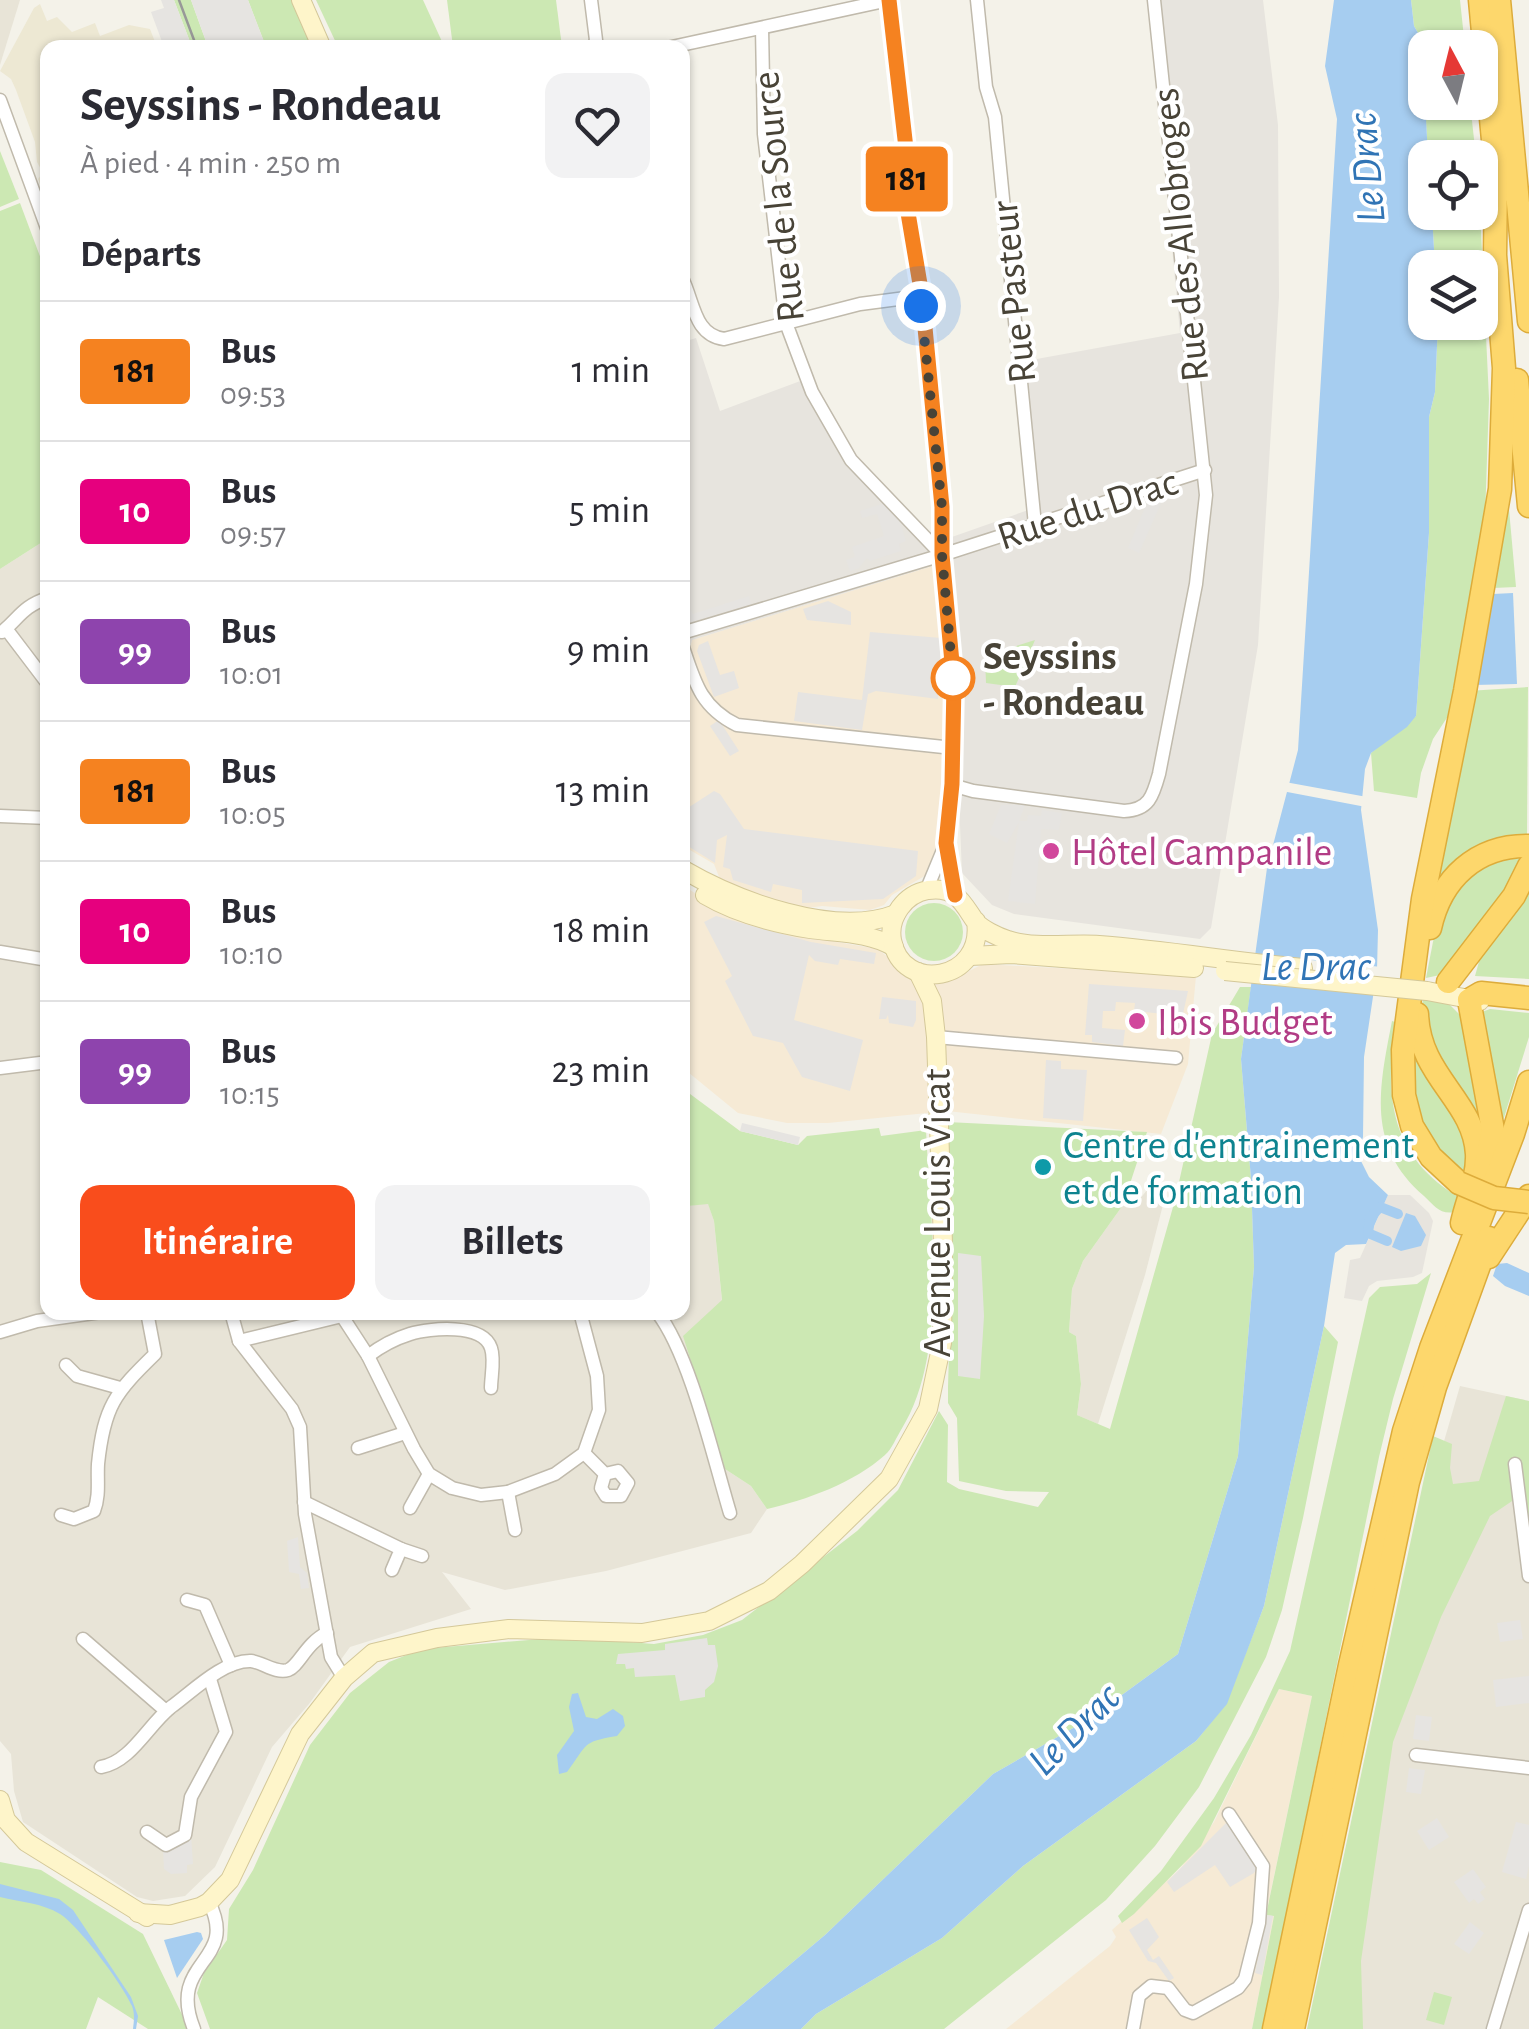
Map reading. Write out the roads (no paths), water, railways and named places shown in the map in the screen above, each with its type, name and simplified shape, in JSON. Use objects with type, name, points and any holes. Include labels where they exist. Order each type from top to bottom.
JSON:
[{"type":"highway","points":[[1480,0],[1492,140]]},
{"type":"highway","points":[[1499,0],[1529,322]]},
{"type":"highway","points":[[1498,200],[1529,506]]},
{"type":"highway","points":[[1495,230],[1504,368],[1500,490],[1476,635],[1422,899],[1402,1068],[1406,1105],[1417,1136],[1431,1156],[1459,1183],[1494,1198],[1529,1199]]},
{"type":"highway","points":[[1482,1232],[1475,1138],[1424,1053],[1418,1035],[1417,1007],[1431,921],[1442,893],[1472,860],[1519,846]]},
{"type":"highway","points":[[1435,984],[1514,896],[1529,866]]},
{"type":"highway","points":[[1482,1232],[1484,1173],[1492,1120],[1469,1000],[1481,993],[1522,997]]},
{"type":"highway","points":[[1296,2025],[1408,1482],[1435,1387],[1457,1280],[1482,1232],[1529,1082]]},
{"type":"highway","points":[[1274,2029],[1350,1665],[1347,1646],[1393,1433],[1415,1356],[1482,1232],[1529,1133]]},
{"type":"highway","points":[[1482,1232],[1529,1199]]},
{"type":"main road","points":[[300,0],[318,40]]},
{"type":"main road","points":[[690,873],[724,892],[802,914],[867,922],[896,914]]},
{"type":"main road","points":[[690,886],[748,915],[870,937],[894,947]]},
{"type":"main road","points":[[932,1001],[918,972],[901,960],[892,930],[905,901],[926,890],[955,895],[968,906],[976,921],[1013,942],[1112,946],[1226,966]]},
{"type":"main road","points":[[918,972],[946,973],[960,966],[970,956],[976,939],[976,921]]},
{"type":"main road","points":[[970,956],[1011,954],[1226,966],[1435,984],[1522,997]]},
{"type":"main road","points":[[932,1001],[946,973]]},
{"type":"main road","points":[[1435,984],[1469,1000]]},
{"type":"main road","name":"Avenue Louis Vicat","points":[[212,1906],[238,1866],[295,1743],[347,1680],[383,1656],[409,1644],[509,1630],[642,1632],[710,1622],[769,1591],[889,1479],[928,1409],[942,1343],[943,1244],[932,1001]]},
{"type":"main road","points":[[0,1800],[6,1820],[26,1842],[138,1913],[170,1915],[212,1906]]},
{"type":"street","points":[[591,0],[596,40]]},
{"type":"street","points":[[690,43],[889,0],[907,157],[906,201],[922,296],[942,507],[942,555],[953,666],[952,784],[946,843],[955,895]]},
{"type":"street","name":"Rue Pasteur","points":[[977,0],[986,87],[995,118],[1035,525]]},
{"type":"street","name":"Rue des Allobroges","points":[[952,784],[973,792],[1124,811],[1134,810],[1152,798],[1196,584],[1206,513],[1205,470],[1154,0]]},
{"type":"street","name":"Rue de la Source","points":[[762,28],[764,134],[786,323],[812,392],[850,460],[942,555]]},
{"type":"street","points":[[0,100],[40,209]]},
{"type":"street","points":[[690,298],[702,329],[711,337],[724,339],[860,304],[922,296]]},
{"type":"street","name":"Rue du Drac","points":[[690,631],[1205,470]]},
{"type":"street","points":[[40,600],[13,617],[3,632],[40,675]]},
{"type":"street","points":[[690,667],[699,693],[713,709],[738,726],[953,748]]},
{"type":"street","points":[[0,816],[40,818]]},
{"type":"street","points":[[926,890],[946,843]]},
{"type":"street","points":[[0,952],[40,959]]},
{"type":"street","points":[[936,1038],[1176,1058]]},
{"type":"street","points":[[0,1068],[40,1063]]},
{"type":"street","points":[[0,1332],[45,1320]]},
{"type":"street","points":[[62,1515],[74,1519],[94,1512],[108,1409],[120,1388],[155,1354],[149,1320]]},
{"type":"street","points":[[233,1320],[239,1340],[292,1409],[300,1427],[304,1502],[326,1634],[331,1657],[347,1680]]},
{"type":"street","points":[[239,1340],[320,1320]]},
{"type":"street","points":[[347,1320],[429,1474],[452,1488],[482,1495],[508,1492],[555,1474],[584,1453],[599,1410],[597,1376],[582,1320]]},
{"type":"street","points":[[662,1320],[687,1376],[730,1513]]},
{"type":"street","points":[[368,1356],[384,1344],[414,1333],[464,1331],[484,1337],[492,1348],[491,1388]]},
{"type":"street","points":[[66,1364],[77,1376],[120,1388]]},
{"type":"street","points":[[358,1448],[405,1433]]},
{"type":"street","points":[[584,1453],[606,1474]]},
{"type":"street","points":[[1515,1464],[1529,1576]]},
{"type":"street","points":[[410,1508],[429,1474]]},
{"type":"street","points":[[508,1492],[515,1530]]},
{"type":"street","points":[[304,1502],[422,1556]]},
{"type":"street","points":[[392,1570],[402,1549]]},
{"type":"street","points":[[188,1600],[204,1605],[231,1665]]},
{"type":"street","points":[[101,1767],[121,1758],[166,1711],[231,1665],[256,1662],[288,1670],[310,1642],[326,1634]]},
{"type":"street","points":[[83,1639],[166,1711]]},
{"type":"street","points":[[147,1832],[166,1844],[185,1835],[191,1798],[226,1732],[210,1679]]},
{"type":"street","points":[[1416,1755],[1529,1768]]},
{"type":"street","points":[[1133,2029],[1140,1996],[1151,1986],[1168,1988],[1185,2010],[1193,2013],[1238,1988],[1246,1979],[1262,1910],[1264,1872],[1229,1814]]},
{"type":"street","points":[[194,2029],[188,2008],[188,1986],[196,1968],[218,1940],[219,1926],[212,1906]]},
{"type":"street","points":[[1493,2029],[1529,1910]]},
{"type":"water","name":"Le Drac","points":[[1334,0],[1411,0],[1416,30],[1408,30],[1408,120],[1426,120],[1427,140],[1408,140],[1408,230],[1433,230],[1434,250],[1408,250],[1408,340],[1437,340],[1435,392],[1429,417],[1429,533],[1416,716],[1371,753],[1365,769],[1361,810],[1378,930],[1377,970],[1364,1057],[1363,1137],[1358,1155],[1369,1177],[1388,1195],[1366,1244],[1346,1245],[1335,1253],[1324,1326],[1264,1606],[1227,1704],[1196,1741],[1023,1866],[942,1938],[816,2014],[801,2029],[713,2029],[825,1935],[993,1774],[1089,1719],[1178,1654],[1238,1456],[1254,1267],[1241,1059],[1267,868],[1298,750],[1337,119],[1325,66]]},
{"type":"water","points":[[1513,593],[1517,684],[1474,685],[1493,594]]},
{"type":"water","points":[[1406,1213],[1415,1216],[1426,1235],[1421,1246],[1401,1251],[1392,1247]]},
{"type":"water","points":[[1507,1263],[1529,1273],[1529,1296],[1493,1276],[1497,1264]]},
{"type":"water","points":[[578,1693],[586,1717],[597,1719],[613,1709],[623,1716],[625,1726],[617,1736],[586,1746],[567,1772],[559,1774],[557,1755],[574,1731],[569,1707],[572,1694]]},
{"type":"water","points":[[0,1884],[59,1899],[73,1910],[131,1997],[138,2016],[136,2029],[127,1997],[78,1930],[53,1910],[0,1897]]},
{"type":"water","points":[[197,1932],[203,1939],[177,1978],[164,1940]]},
{"type":"waterway","points":[[1387,1241],[1368,1233],[1370,1218],[1380,1207],[1398,1214]]},
{"type":"tram line","points":[[179,0],[194,40]]},
{"type":"place","name":"Seyssins - Rondeau","points":[[953,678]]},
{"type":"place","name":"Hôtel Campanile","points":[[1051,851]]},
{"type":"place","name":"Ibis Budget","points":[[1137,1021]]},
{"type":"place","name":"Centre d'entrainement et de formation","points":[[1043,1167]]}]
